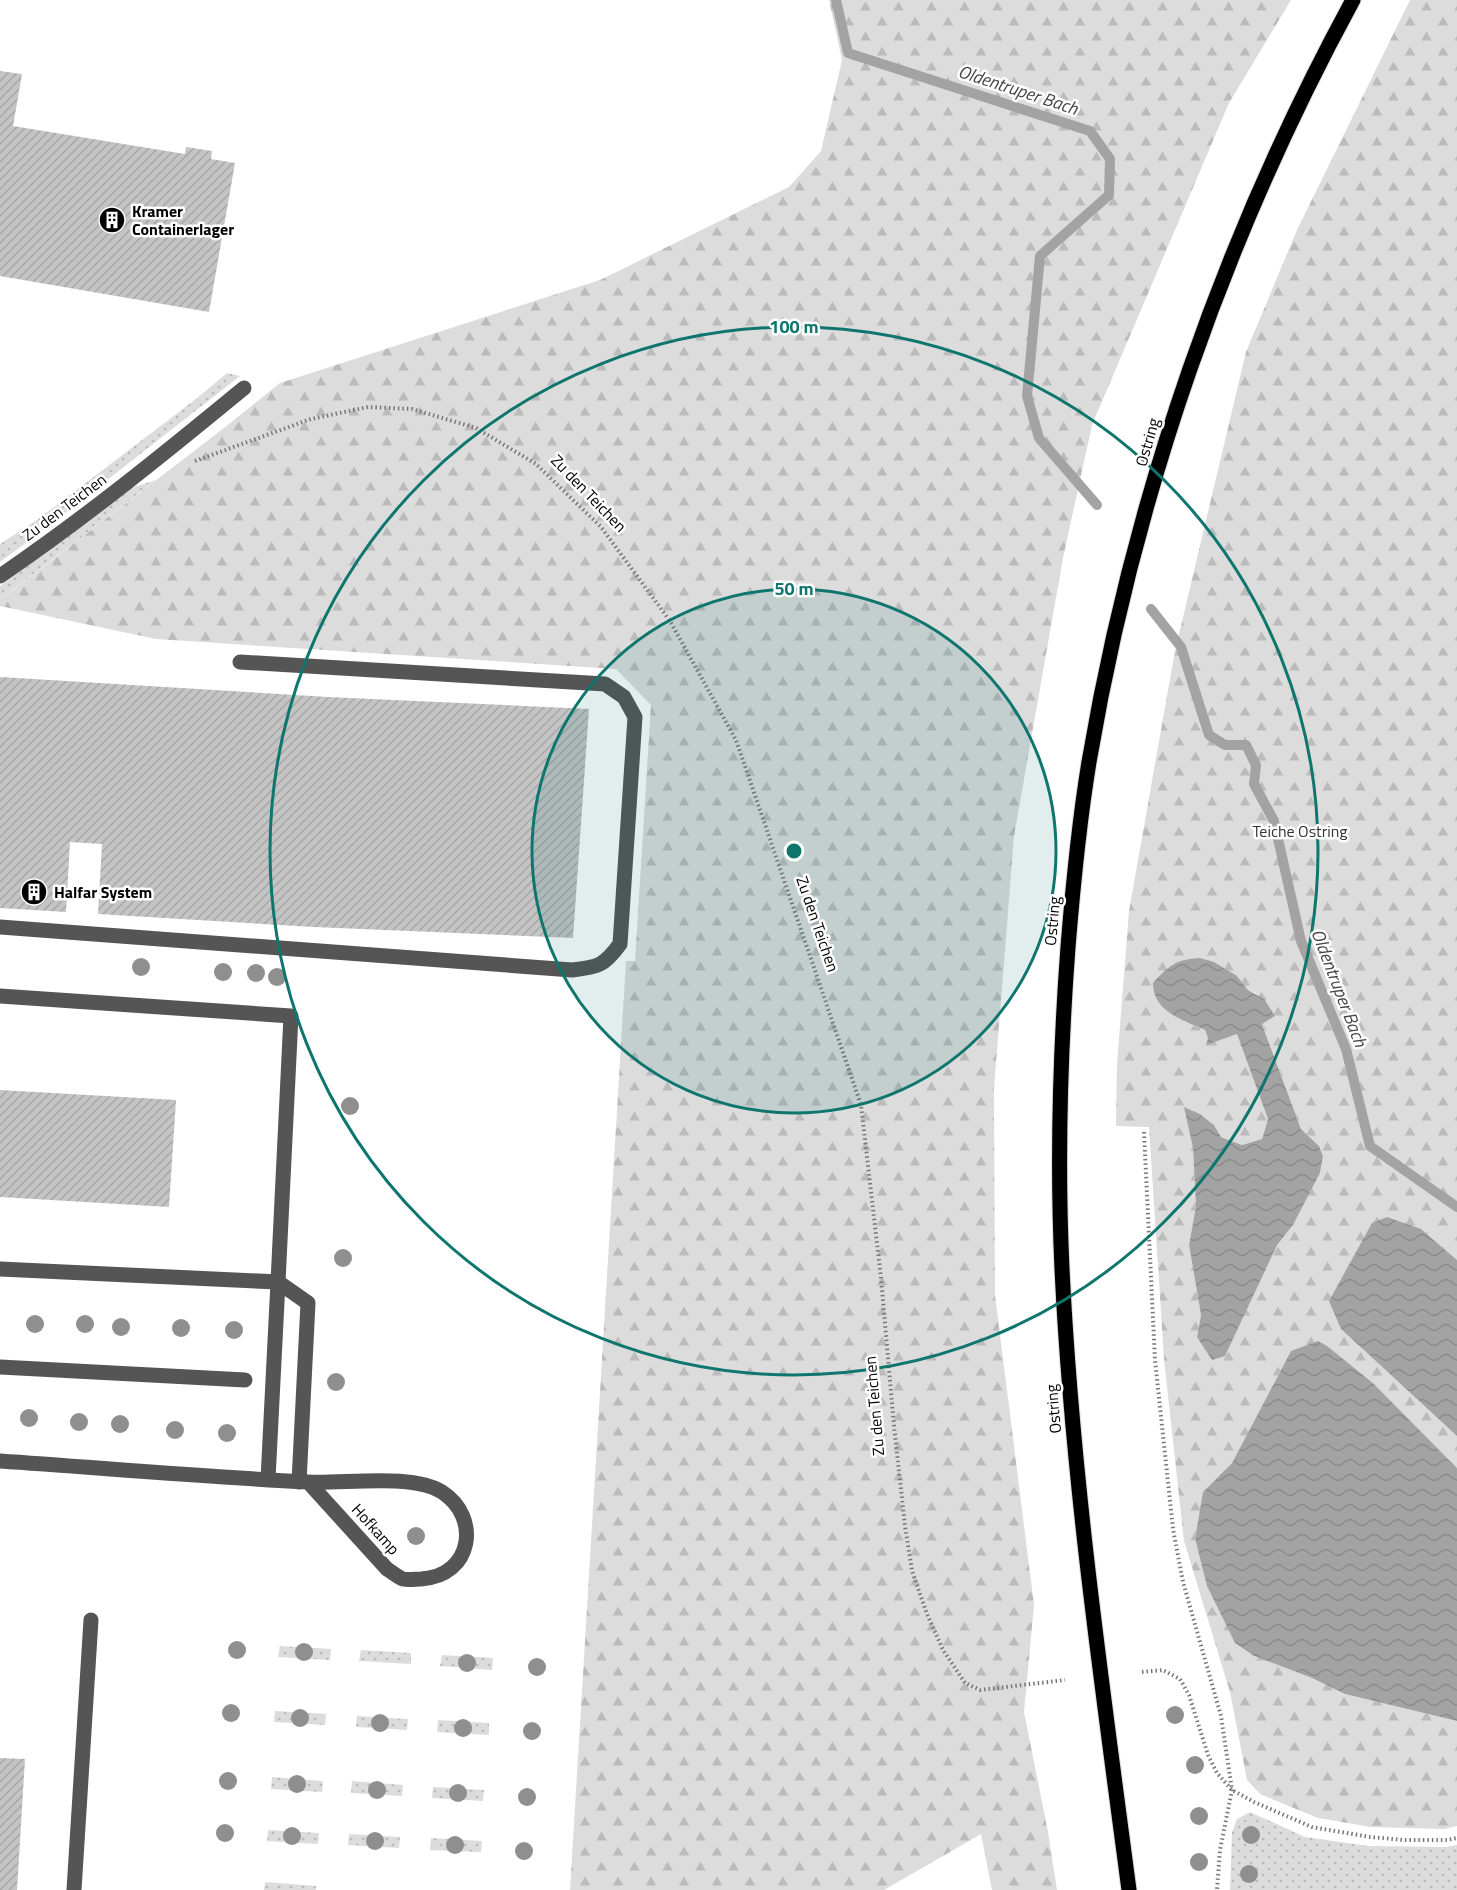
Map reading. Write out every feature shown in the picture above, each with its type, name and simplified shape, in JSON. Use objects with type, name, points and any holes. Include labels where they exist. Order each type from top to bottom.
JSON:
[{"type":"main road","name":"Ostring","points":[[1130,1890],[1091,1593],[1074,1438],[1062,1264],[1060,1139],[1063,1017],[1073,888],[1089,765],[1113,642],[1142,522],[1178,401],[1221,282],[1269,168],[1323,55],[1353,0]]},
{"type":"street","name":"Zu den Teichen","points":[[0,576],[44,546],[244,388]]},
{"type":"street","points":[[0,927],[572,970],[594,967],[609,959],[620,944],[635,717],[624,697],[605,684],[240,662]]},
{"type":"street","points":[[0,996],[291,1016],[268,1479]]},
{"type":"street","points":[[0,1269],[278,1282],[308,1303],[304,1482]]},
{"type":"street","points":[[0,1367],[244,1380]]},
{"type":"street","name":"Hofkamp","points":[[0,1461],[304,1482],[425,1484],[443,1492],[456,1505],[467,1537],[465,1551],[456,1565],[443,1574],[428,1578],[404,1579],[387,1569],[304,1482]]},
{"type":"street","points":[[74,1890],[91,1620]]},
{"type":"path","name":"Zu den Teichen","points":[[149,465],[201,461],[240,444],[311,419],[368,406],[412,409],[476,428],[536,464],[601,527],[670,621],[736,740],[861,1105],[881,1278],[905,1526],[912,1570],[927,1614],[943,1650],[965,1683],[980,1690],[1065,1680]]},
{"type":"path","points":[[1144,1132],[1155,1360],[1173,1529],[1183,1582],[1221,1716],[1232,1790],[1220,1850],[1217,1890]]},
{"type":"path","points":[[1142,1671],[1163,1670],[1180,1679],[1189,1695],[1208,1755],[1218,1773],[1232,1790],[1254,1802],[1312,1827],[1382,1838],[1447,1840],[1457,1838]]},
{"type":"green space","points":[[829,0],[1291,0],[1229,103],[1092,425],[1063,558],[1014,836],[994,1089],[995,1295],[1034,1605],[1024,1712],[1057,1890],[992,1890],[981,1834],[884,1890],[570,1890],[626,961],[635,961],[651,705],[616,669],[156,639],[0,606],[0,600],[280,383],[600,280],[789,187],[821,151],[842,60]]},
{"type":"green space","name":"Teiche Ostring","points":[[1410,0],[1457,0],[1457,1260],[1421,1229],[1341,1329],[1457,1436],[1457,1468],[1374,1384],[1291,1351],[1232,1463],[1203,1492],[1195,1538],[1235,1643],[1254,1656],[1312,1678],[1345,1694],[1457,1721],[1457,1826],[1444,1829],[1371,1827],[1318,1818],[1260,1794],[1247,1780],[1230,1692],[1184,1541],[1164,1359],[1149,1127],[1116,1126],[1117,1064],[1129,911],[1175,651],[1246,352],[1297,230]],"holes":[[[1237,976],[1248,990],[1257,994],[1274,1016],[1262,1023],[1301,1129],[1319,1146],[1323,1156],[1320,1173],[1293,1225],[1197,1337],[1201,1315],[1189,1245],[1196,1206],[1193,1147],[1185,1108],[1200,1114],[1214,1125],[1221,1137],[1242,1145],[1262,1139],[1268,1119],[1237,1033],[1207,1044],[1208,1038],[1205,1030],[1183,1021]]]},
{"type":"green space","points":[[227,373],[240,376],[0,562],[0,544],[37,520]]},
{"type":"green space","points":[[156,480],[0,600],[0,586],[131,488]]},
{"type":"green space","points":[[280,1646],[331,1649],[330,1660],[278,1657]]},
{"type":"green space","points":[[361,1650],[411,1653],[411,1664],[359,1661]]},
{"type":"green space","points":[[442,1655],[493,1658],[492,1670],[440,1666]]},
{"type":"green space","points":[[275,1711],[326,1714],[325,1725],[274,1722]]},
{"type":"green space","points":[[357,1716],[408,1719],[407,1730],[356,1727]]},
{"type":"green space","points":[[438,1720],[489,1723],[489,1735],[437,1732]]},
{"type":"green space","points":[[272,1777],[323,1781],[322,1792],[271,1789]]},
{"type":"green space","points":[[352,1781],[403,1785],[402,1796],[351,1793]]},
{"type":"green space","points":[[433,1787],[484,1790],[483,1801],[432,1798]]},
{"type":"green space","points":[[1250,1812],[1305,1837],[1369,1846],[1446,1847],[1457,1845],[1457,1890],[1230,1890],[1232,1832],[1237,1819]]},
{"type":"green space","points":[[268,1830],[319,1833],[318,1844],[267,1841]]},
{"type":"green space","points":[[349,1834],[400,1837],[399,1848],[348,1845]]},
{"type":"green space","points":[[431,1838],[482,1841],[481,1852],[430,1850]]},
{"type":"green space","points":[[265,1882],[316,1886],[316,1890],[264,1890]]},
{"type":"water","points":[[1200,958],[1214,962],[1237,976],[1248,990],[1264,999],[1275,1016],[1262,1024],[1301,1129],[1319,1146],[1323,1156],[1320,1173],[1293,1225],[1277,1245],[1225,1356],[1212,1360],[1197,1337],[1201,1315],[1189,1245],[1196,1206],[1193,1148],[1184,1107],[1200,1114],[1214,1125],[1221,1137],[1242,1145],[1262,1139],[1268,1119],[1237,1034],[1206,1045],[1208,1038],[1205,1030],[1163,1008],[1154,993],[1153,983],[1168,968],[1185,960]]},
{"type":"water","points":[[1387,1217],[1421,1229],[1457,1260],[1457,1436],[1341,1329],[1329,1301],[1372,1223]]},
{"type":"water","points":[[1318,1341],[1374,1384],[1457,1468],[1457,1721],[1345,1694],[1312,1678],[1254,1656],[1235,1643],[1207,1586],[1195,1538],[1203,1492],[1232,1463],[1291,1351]]},
{"type":"building","name":"Kramer Containerlager","points":[[0,71],[22,74],[13,126],[185,154],[186,147],[212,151],[211,159],[235,163],[209,312],[0,276]]},
{"type":"building","points":[[0,677],[328,697],[589,709],[573,938],[314,927],[98,914],[102,844],[70,842],[66,912],[0,908]]},
{"type":"building","points":[[0,1090],[176,1100],[169,1207],[0,1197]]},
{"type":"building","points":[[0,1758],[25,1759],[17,1890],[0,1890]]},
{"type":"waterway","name":"Oldentruper Bach","points":[[836,0],[848,53],[1090,131],[1110,159],[1109,195],[1040,256],[1027,396],[1039,438],[1097,505]]},
{"type":"waterway","name":"Oldentruper Bach","points":[[1151,609],[1181,647],[1209,735],[1225,745],[1246,745],[1256,765],[1254,784],[1274,821],[1301,941],[1346,1049],[1370,1146],[1457,1207]]},
{"type":"place","name":"Kramer Containerlager","points":[[112,220]]},
{"type":"place","name":"Halfar System","points":[[34,892]]}]
